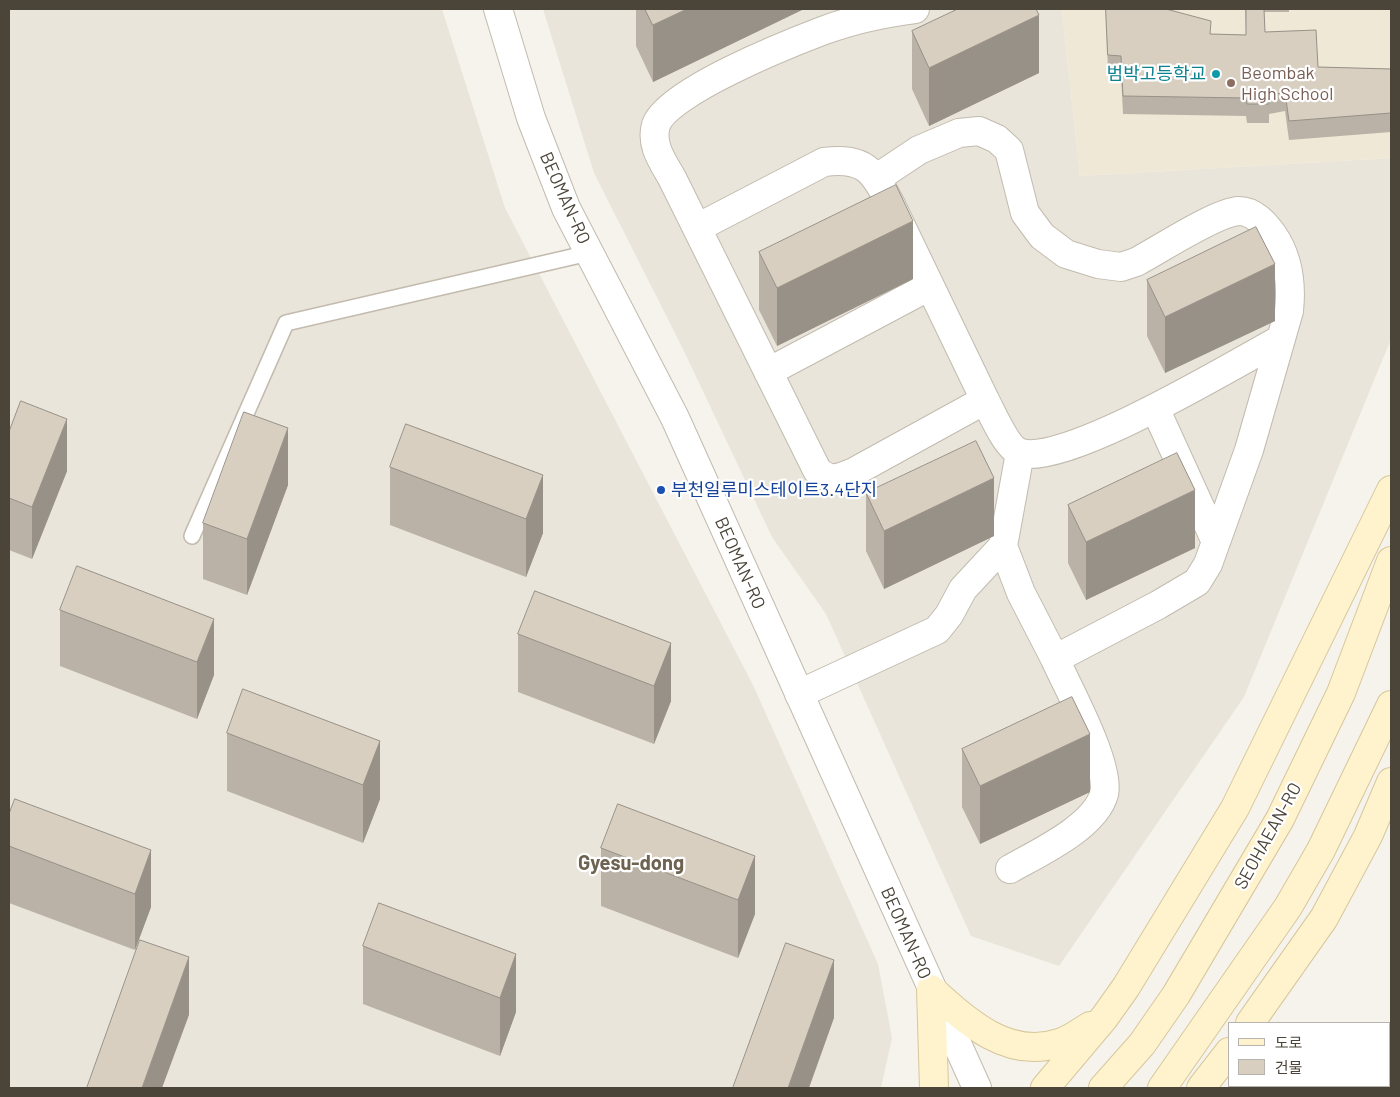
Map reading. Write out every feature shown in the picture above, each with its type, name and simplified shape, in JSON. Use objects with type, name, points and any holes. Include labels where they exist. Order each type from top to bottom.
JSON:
[{"type":"main road","points":[[1045,1088],[1104,1018],[1235,808],[1391,490]]},
{"type":"main road","name":"SEOHAEAN-RO","points":[[1103,1088],[1142,1044],[1176,995],[1280,819],[1341,693],[1391,561]]},
{"type":"main road","points":[[1162,1088],[1288,908],[1321,850],[1391,705]]},
{"type":"main road","points":[[1251,1022],[1324,918],[1368,836],[1391,782]]},
{"type":"main road","points":[[931,989],[957,1014],[988,1034],[1012,1045],[1034,1049],[1061,1043],[1104,1018]]},
{"type":"main road","points":[[931,989],[934,1088]]},
{"type":"main road","points":[[1201,1088],[1228,1053]]},
{"type":"street","name":"BEOMAN-RO","points":[[498,9],[531,118],[566,208],[675,418],[977,1088]]},
{"type":"street","points":[[915,9],[819,20],[691,91],[664,112],[656,125],[654,136],[656,151],[697,228],[817,470],[825,478],[836,480],[854,472],[985,400]]},
{"type":"street","points":[[877,178],[919,150],[959,133],[980,131],[997,139],[1009,150],[1025,213],[1042,236],[1066,254],[1098,264],[1121,267],[1136,262],[1221,215],[1241,211],[1257,217],[1279,244],[1287,262],[1292,288],[1289,311],[1249,450],[1208,564],[1197,582],[1158,605],[1055,659]]},
{"type":"street","points":[[697,228],[824,162],[844,160],[867,168],[877,178],[985,400],[1009,444],[1020,453],[1043,453],[1104,433],[1156,408],[1281,339]]},
{"type":"street","points":[[768,372],[930,286]]},
{"type":"street","points":[[1156,408],[1216,542]]},
{"type":"street","points":[[1010,869],[1070,835],[1093,812],[1104,794],[1103,772],[1096,750],[1055,659],[1022,593],[1003,546],[1020,453]]},
{"type":"street","points":[[799,694],[937,630],[949,615],[963,589],[1003,546]]},
{"type":"lane","points":[[192,536],[286,323],[589,253]]},
{"type":"shaded area","points":[[9,9],[442,9],[505,208],[753,685],[878,964],[892,1038],[881,1088],[9,1088]]},
{"type":"shaded area","points":[[543,9],[1062,9],[1080,176],[1391,158],[1391,339],[1244,697],[1059,966],[971,936],[826,614],[772,537],[683,349],[594,173]]},
{"type":"shaded area","name":"Beombak High School","points":[[1062,9],[1391,9],[1391,158],[1080,176]]},
{"type":"building","points":[[645,9],[687,9],[653,25]]},
{"type":"building","points":[[958,9],[1036,9],[1039,15],[929,68],[912,31]]},
{"type":"building","name":"범박고등학교","points":[[1106,9],[1166,9],[1211,21],[1210,34],[1246,35],[1246,9],[1264,9],[1265,32],[1316,30],[1318,67],[1391,69],[1391,113],[1289,121],[1285,92],[1268,96],[1269,104],[1247,104],[1246,98],[1123,96],[1121,56],[1108,55]]},
{"type":"building","points":[[896,185],[913,221],[777,288],[759,252]]},
{"type":"building","points":[[1256,227],[1275,264],[1165,317],[1147,280]]},
{"type":"building","points":[[21,401],[67,419],[32,507],[9,498],[9,432]]},
{"type":"building","points":[[244,412],[288,428],[247,539],[203,523]]},
{"type":"building","points":[[406,424],[543,475],[526,519],[390,467]]},
{"type":"building","points":[[976,441],[994,478],[884,531],[866,493]]},
{"type":"building","points":[[1177,453],[1195,490],[1086,542],[1068,505]]},
{"type":"building","points":[[77,566],[214,619],[197,662],[60,610]]},
{"type":"building","points":[[535,591],[671,643],[654,686],[518,634]]},
{"type":"building","points":[[243,689],[380,741],[363,785],[227,733]]},
{"type":"building","points":[[1072,697],[1090,734],[980,786],[962,749]]},
{"type":"building","points":[[15,799],[151,850],[135,894],[9,846],[9,814]]},
{"type":"building","points":[[618,804],[755,856],[738,900],[601,848]]},
{"type":"building","points":[[379,903],[516,954],[500,998],[363,946]]},
{"type":"building","points":[[140,940],[189,957],[142,1088],[87,1088]]},
{"type":"building","points":[[786,943],[834,960],[788,1088],[733,1088]]},
{"type":"place","name":"범박고등학교","points":[[1216,74]]},
{"type":"place","name":"Beombak High School","points":[[1231,83]]},
{"type":"place","name":"부천일루미스테이트3.4단지","points":[[661,490]]},
{"type":"district","name":"Gyesu-dong","points":[[631,863]]}]
